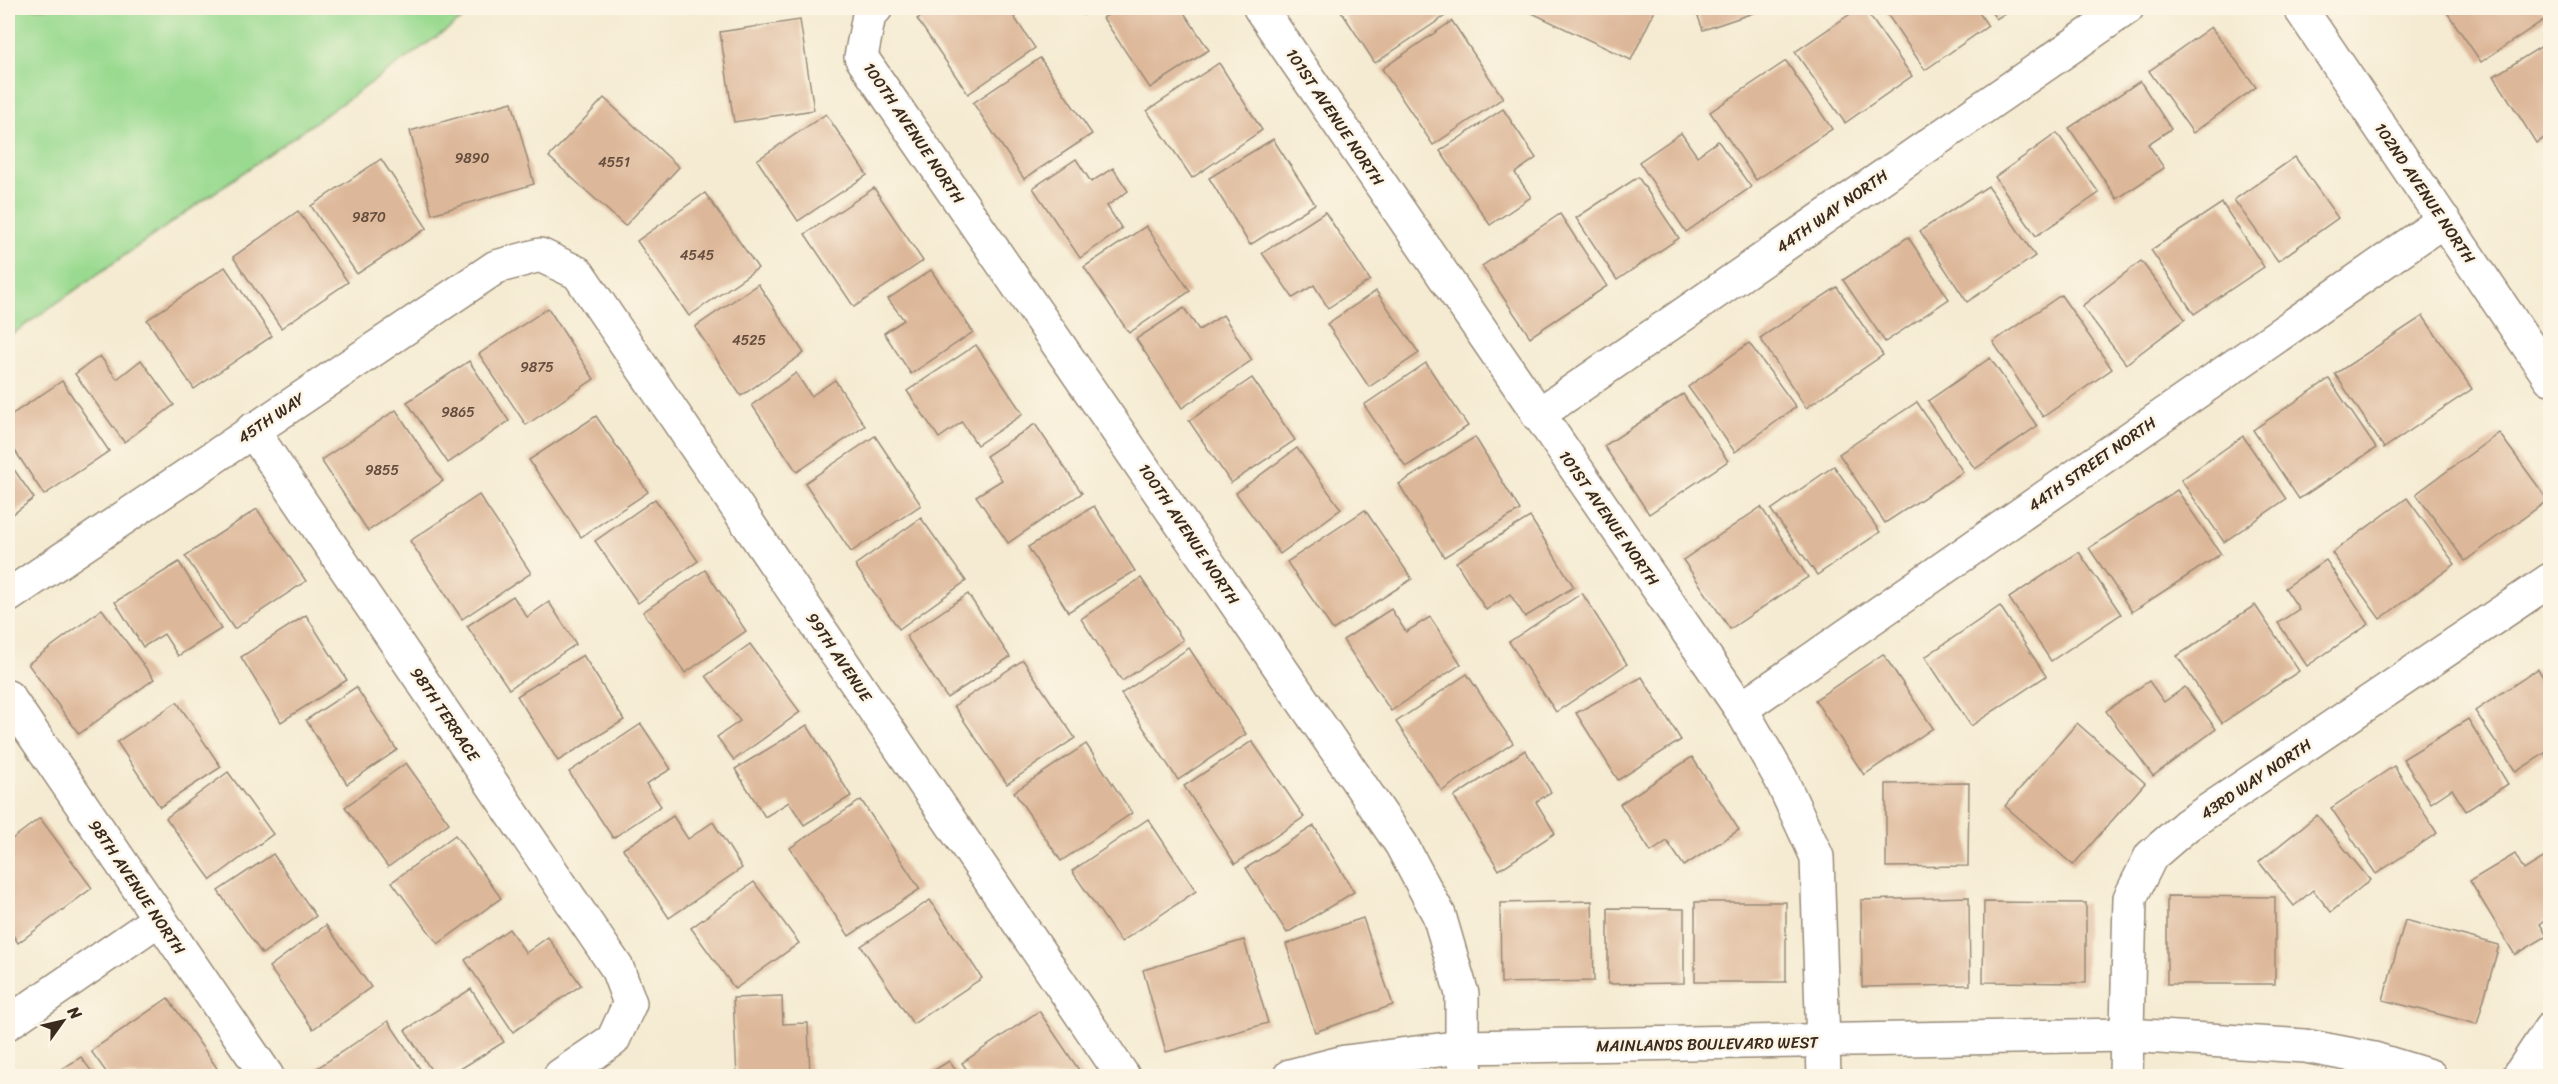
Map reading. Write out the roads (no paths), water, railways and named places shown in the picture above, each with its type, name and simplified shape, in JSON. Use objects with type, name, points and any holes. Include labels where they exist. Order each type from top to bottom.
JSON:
[{"type":"street","name":"101ST AVENUE NORTH","points":[[1260,8],[1741,709],[1781,779],[1817,857],[1824,1077]]},
{"type":"street","name":"44TH WAY NORTH","points":[[1538,415],[2127,8]]},
{"type":"street","name":"102ND AVENUE NORTH","points":[[2300,8],[2550,378]]},
{"type":"street","name":"100TH AVENUE NORTH","points":[[873,11],[861,57],[1401,844],[1439,915],[1462,994],[1465,1062]]},
{"type":"street","name":"44TH STREET NORTH","points":[[1741,709],[2444,220]]},
{"type":"street","name":"45TH WAY","points":[[8,596],[496,267],[540,255]]},
{"type":"street","name":"99TH AVENUE","points":[[540,255],[578,273],[1123,1077]]},
{"type":"street","name":"98TH TERRACE","points":[[252,430],[617,968],[630,1003],[613,1040],[561,1077]]},
{"type":"street","name":"43RD WAY NORTH","points":[[2126,1077],[2130,898],[2151,856],[2187,825],[2550,580]]},
{"type":"street","name":"98TH AVENUE NORTH","points":[[8,697],[267,1077]]},
{"type":"street","points":[[8,1023],[159,919]]},
{"type":"street","points":[[2519,1077],[2550,1029]]},
{"type":"street","name":"MAINLANDS BOULEVARD WEST","points":[[1290,1077],[1345,1062],[1465,1062],[1823,1042],[2127,1035],[2305,1046],[2374,1059],[2430,1077]]}]
